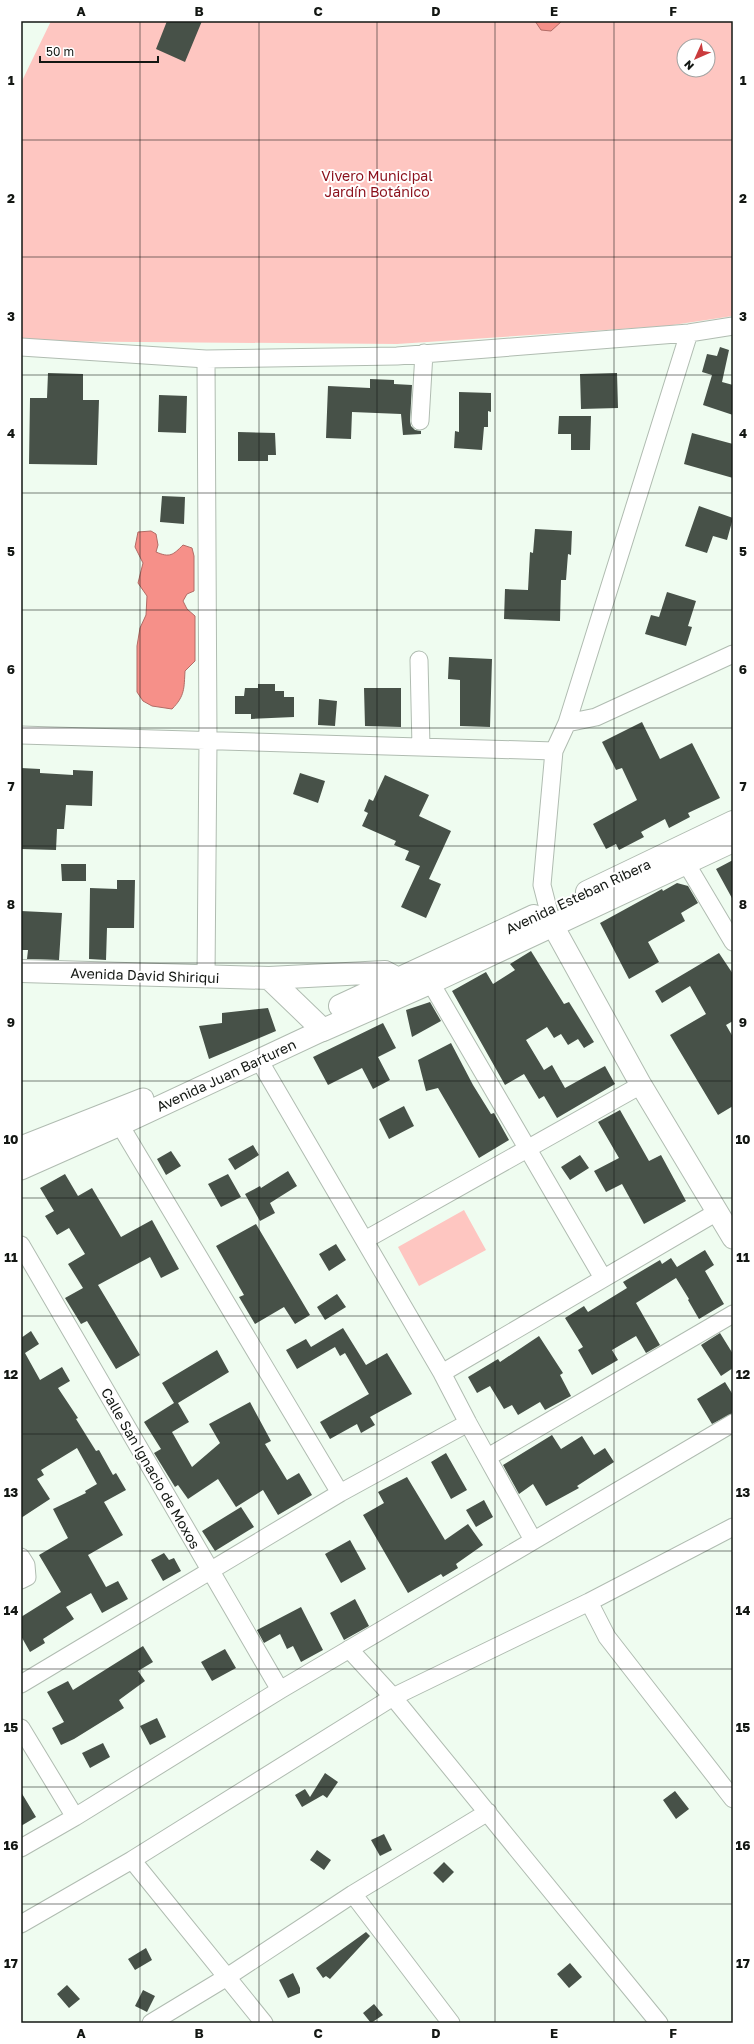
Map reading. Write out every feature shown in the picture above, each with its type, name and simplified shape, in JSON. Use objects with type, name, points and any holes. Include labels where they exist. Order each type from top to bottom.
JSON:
[{"type":"main road","name":"Avenida Esteban Ribera","points":[[427,975],[550,917],[733,822]]},
{"type":"main road","name":"Avenida Esteban Ribera","points":[[550,917],[686,863],[733,841]]},
{"type":"main road","name":"Avenida David Shiriqui","points":[[21,971],[269,978],[385,972],[401,987]]},
{"type":"main road","name":"Avenida Juan Barturen","points":[[318,1025],[427,975]]},
{"type":"main road","points":[[269,978],[318,1025]]},
{"type":"street","points":[[21,346],[206,359],[397,356],[689,333],[733,326]]},
{"type":"street","points":[[689,333],[566,723],[554,751],[542,884],[550,917],[642,1085],[733,1238]]},
{"type":"street","points":[[420,421],[424,353]]},
{"type":"street","points":[[206,359],[208,741],[206,977]]},
{"type":"street","points":[[566,723],[596,718],[733,654]]},
{"type":"street","points":[[419,660],[421,747]]},
{"type":"street","points":[[21,735],[554,751]]},
{"type":"street","points":[[686,863],[733,942]]},
{"type":"street","points":[[427,975],[603,1278]]},
{"type":"street","name":"Avenida Juan Barturen","points":[[21,1169],[120,1125],[259,1060],[318,1025]]},
{"type":"street","name":"Avenida Juan Barturen","points":[[21,1147],[123,1108],[318,1025]]},
{"type":"street","points":[[259,1060],[442,1372],[532,1540]]},
{"type":"street","points":[[365,1240],[642,1085]]},
{"type":"street","points":[[120,1125],[340,1493]]},
{"type":"street","points":[[442,1372],[717,1212]]},
{"type":"street","name":"Calle San Ignacio de Moxos","points":[[21,1245],[211,1569],[280,1690]]},
{"type":"street","points":[[488,1457],[733,1314]]},
{"type":"street","points":[[21,1684],[340,1493],[468,1423]]},
{"type":"street","points":[[21,1848],[75,1817],[280,1690],[532,1540],[733,1423]]},
{"type":"street","points":[[21,1924],[132,1860],[393,1697],[589,1602],[733,1528]]},
{"type":"street","points":[[21,1557],[26,1565],[27,1576],[21,1580]]},
{"type":"street","points":[[589,1602],[607,1637],[733,1798]]},
{"type":"street","points":[[349,1649],[393,1697],[659,2023]]},
{"type":"street","points":[[21,1728],[75,1817]]},
{"type":"street","points":[[151,2023],[227,1977],[353,1894],[488,1812]]},
{"type":"street","points":[[132,1860],[264,2023]]},
{"type":"street","points":[[353,1894],[451,2023]]},
{"type":"green space","name":"Vivero Municipal Jardín Botánico","points":[[51,21],[733,21],[733,316],[666,326],[397,344],[21,341],[21,83]]},
{"type":"green space","points":[[464,1210],[486,1250],[419,1286],[398,1247]]},
{"type":"shaded area","points":[[535,21],[562,21],[551,31],[541,30]]},
{"type":"shaded area","points":[[151,531],[156,534],[158,545],[156,552],[168,555],[177,551],[183,545],[192,548],[194,556],[194,591],[187,594],[183,601],[187,609],[195,616],[195,661],[185,671],[182,696],[172,709],[152,706],[143,701],[137,692],[137,646],[140,628],[146,615],[147,596],[138,583],[143,563],[135,547],[138,532]]},
{"type":"building","points":[[167,21],[202,21],[185,62],[156,49]]},
{"type":"building","points":[[720,347],[729,350],[722,382],[733,385],[733,415],[703,405],[712,375],[702,372],[707,354],[717,356]]},
{"type":"building","points":[[48,373],[83,374],[83,400],[99,400],[97,465],[29,464],[30,398],[47,398]]},
{"type":"building","points":[[617,373],[618,408],[581,409],[580,374]]},
{"type":"building","points":[[370,379],[394,380],[394,384],[412,385],[410,421],[411,426],[415,430],[421,431],[421,434],[403,435],[401,414],[352,412],[351,439],[326,438],[328,386],[370,388]]},
{"type":"building","points":[[459,392],[491,393],[491,412],[488,411],[488,427],[484,427],[482,450],[454,448],[455,431],[459,432]]},
{"type":"building","points":[[159,395],[187,396],[186,433],[158,432]]},
{"type":"building","points":[[559,416],[591,416],[590,450],[571,450],[571,434],[558,434]]},
{"type":"building","points":[[238,432],[275,433],[276,455],[268,455],[268,461],[238,461]]},
{"type":"building","points":[[692,433],[733,444],[733,478],[684,464]]},
{"type":"building","points":[[162,496],[185,497],[184,524],[160,522]]},
{"type":"building","points":[[699,506],[733,518],[727,540],[713,536],[707,553],[685,546]]},
{"type":"building","points":[[535,529],[572,531],[571,555],[568,554],[566,580],[561,580],[560,621],[504,619],[505,589],[528,590],[530,552],[533,553]]},
{"type":"building","points":[[667,592],[696,601],[688,626],[692,627],[686,646],[645,634],[651,615],[659,617]]},
{"type":"building","points":[[449,657],[492,659],[490,727],[460,726],[460,680],[448,679]]},
{"type":"building","points":[[258,684],[275,684],[275,691],[284,691],[284,697],[294,697],[294,717],[251,719],[251,714],[235,714],[235,696],[244,696],[245,688],[258,688]]},
{"type":"building","points":[[364,688],[401,688],[401,727],[365,726]]},
{"type":"building","points":[[319,699],[337,701],[335,726],[318,725]]},
{"type":"building","points":[[642,722],[660,759],[692,743],[720,798],[688,813],[690,817],[669,828],[665,819],[641,832],[644,837],[619,850],[616,844],[606,849],[593,824],[637,800],[622,768],[616,770],[602,742]]},
{"type":"building","points":[[21,768],[40,769],[40,773],[73,775],[73,770],[93,771],[92,806],[66,805],[64,829],[57,829],[56,850],[21,849]]},
{"type":"building","points":[[300,773],[325,781],[318,803],[293,794]]},
{"type":"building","points":[[385,775],[429,795],[419,816],[451,831],[429,879],[441,884],[426,918],[401,907],[420,866],[405,860],[409,851],[394,845],[396,841],[362,826],[368,813],[364,811],[369,799],[373,801]]},
{"type":"building","points":[[733,860],[733,900],[716,869]]},
{"type":"building","points":[[61,864],[86,864],[86,881],[62,881]]},
{"type":"building","points":[[117,880],[135,880],[134,928],[107,928],[106,960],[89,959],[90,888],[117,889]]},
{"type":"building","points":[[677,883],[688,886],[698,903],[681,913],[685,921],[648,942],[659,962],[629,979],[600,923],[662,889],[663,891]]},
{"type":"building","points":[[21,911],[62,913],[59,960],[27,959],[28,950],[21,950]]},
{"type":"building","points":[[531,951],[564,1004],[569,1002],[594,1042],[584,1048],[578,1039],[568,1045],[561,1034],[554,1038],[547,1027],[526,1040],[544,1070],[552,1065],[565,1088],[605,1066],[615,1084],[557,1118],[544,1096],[539,1099],[524,1074],[505,1085],[452,991],[486,972],[493,984],[515,970],[510,964]]},
{"type":"building","points":[[719,953],[733,974],[733,1021],[726,1025],[733,1037],[733,1106],[718,1115],[670,1035],[706,1014],[690,986],[662,1003],[655,991]]},
{"type":"building","points":[[430,1002],[441,1021],[412,1037],[406,1010]]},
{"type":"building","points":[[268,1008],[276,1031],[209,1059],[199,1026],[222,1023],[222,1013]]},
{"type":"building","points":[[383,1023],[396,1048],[378,1057],[390,1080],[373,1089],[362,1068],[328,1085],[313,1057]]},
{"type":"building","points":[[451,1043],[473,1085],[491,1114],[494,1113],[509,1140],[479,1158],[438,1088],[426,1091],[418,1060]]},
{"type":"building","points":[[404,1106],[414,1126],[389,1139],[379,1119]]},
{"type":"building","points":[[620,1110],[649,1161],[661,1155],[686,1201],[644,1224],[622,1184],[606,1192],[594,1171],[619,1158],[598,1122]]},
{"type":"building","points":[[253,1145],[259,1155],[235,1170],[228,1159]]},
{"type":"building","points":[[171,1151],[181,1166],[166,1175],[157,1159]]},
{"type":"building","points":[[580,1155],[589,1168],[570,1180],[561,1167]]},
{"type":"building","points":[[288,1171],[297,1186],[270,1203],[275,1213],[260,1221],[245,1194],[260,1186],[261,1188]]},
{"type":"building","points":[[65,1174],[78,1196],[92,1188],[121,1237],[152,1220],[179,1269],[161,1278],[150,1257],[98,1285],[140,1355],[116,1369],[87,1321],[81,1324],[65,1298],[83,1288],[68,1264],[85,1254],[69,1228],[57,1235],[45,1216],[54,1211],[40,1188]]},
{"type":"building","points":[[228,1174],[241,1197],[221,1207],[208,1184]]},
{"type":"building","points":[[256,1224],[310,1315],[295,1324],[284,1307],[255,1324],[239,1297],[244,1295],[216,1246]]},
{"type":"building","points":[[336,1244],[346,1260],[329,1271],[319,1254]]},
{"type":"building","points":[[705,1250],[714,1265],[705,1271],[724,1304],[699,1319],[676,1278],[636,1303],[660,1345],[646,1353],[636,1336],[612,1350],[618,1360],[592,1375],[578,1350],[583,1347],[565,1318],[584,1306],[588,1312],[627,1288],[623,1282],[660,1260],[662,1264],[671,1258],[677,1267]]},
{"type":"building","points":[[337,1294],[346,1307],[325,1320],[317,1307]]},
{"type":"building","points":[[343,1328],[366,1365],[387,1353],[412,1394],[370,1417],[375,1425],[361,1433],[357,1424],[330,1439],[320,1422],[369,1394],[345,1353],[340,1356],[335,1347],[297,1369],[286,1350],[306,1339],[311,1347]]},
{"type":"building","points":[[31,1331],[39,1344],[25,1353],[40,1380],[62,1367],[70,1381],[58,1388],[78,1418],[76,1419],[96,1451],[99,1450],[113,1475],[116,1473],[126,1490],[104,1502],[123,1535],[88,1555],[106,1587],[118,1581],[128,1599],[102,1613],[91,1593],[66,1607],[74,1619],[43,1639],[45,1643],[30,1652],[21,1636],[21,1617],[61,1592],[39,1555],[68,1538],[53,1509],[86,1493],[85,1491],[97,1484],[77,1448],[41,1470],[44,1475],[37,1479],[50,1499],[21,1518],[21,1338]]},
{"type":"building","points":[[720,1333],[733,1354],[733,1368],[721,1376],[701,1345]]},
{"type":"building","points":[[539,1336],[563,1373],[560,1375],[571,1396],[545,1410],[540,1402],[518,1415],[512,1405],[504,1409],[490,1386],[477,1393],[468,1377],[498,1359],[500,1362]]},
{"type":"building","points":[[217,1350],[229,1372],[178,1403],[189,1422],[172,1432],[192,1467],[220,1443],[209,1424],[250,1402],[271,1441],[265,1444],[287,1480],[299,1473],[312,1495],[278,1515],[263,1490],[236,1507],[218,1479],[188,1499],[178,1485],[175,1487],[154,1453],[161,1449],[144,1422],[174,1403],[162,1383]]},
{"type":"building","points":[[725,1382],[733,1395],[733,1413],[712,1424],[697,1399]]},
{"type":"building","points":[[552,1435],[561,1449],[582,1436],[594,1455],[605,1448],[614,1462],[577,1486],[579,1488],[546,1506],[533,1484],[519,1494],[503,1465]]},
{"type":"building","points":[[446,1453],[467,1490],[451,1499],[431,1462]]},
{"type":"building","points":[[407,1477],[445,1540],[468,1524],[483,1545],[456,1564],[458,1568],[443,1577],[441,1574],[408,1593],[363,1515],[384,1503],[378,1492]]},
{"type":"building","points":[[484,1500],[493,1517],[476,1527],[466,1510]]},
{"type":"building","points":[[241,1507],[254,1527],[215,1551],[202,1531]]},
{"type":"building","points":[[350,1540],[366,1569],[341,1583],[325,1554]]},
{"type":"building","points":[[164,1553],[169,1560],[174,1558],[181,1571],[163,1581],[151,1560]]},
{"type":"building","points":[[355,1599],[369,1626],[344,1640],[330,1613]]},
{"type":"building","points":[[301,1607],[323,1650],[301,1662],[293,1646],[287,1649],[280,1634],[264,1643],[257,1630]]},
{"type":"building","points":[[143,1646],[153,1662],[138,1671],[145,1681],[119,1700],[124,1708],[74,1739],[61,1745],[52,1728],[64,1722],[47,1692],[68,1681],[73,1690]]},
{"type":"building","points":[[225,1649],[236,1668],[212,1681],[201,1662]]},
{"type":"building","points":[[157,1718],[166,1737],[150,1745],[140,1726]]},
{"type":"building","points":[[103,1743],[110,1757],[90,1768],[82,1753]]},
{"type":"building","points":[[325,1773],[338,1782],[327,1798],[323,1795],[302,1807],[295,1795],[305,1789],[310,1797]]},
{"type":"building","points":[[675,1791],[689,1809],[676,1819],[663,1800]]},
{"type":"building","points":[[21,1792],[36,1817],[21,1826]]},
{"type":"building","points":[[384,1834],[392,1850],[380,1856],[371,1840]]},
{"type":"building","points":[[317,1850],[331,1860],[324,1870],[310,1860]]},
{"type":"building","points":[[444,1862],[454,1872],[443,1883],[433,1873]]},
{"type":"building","points":[[366,1932],[370,1936],[330,1979],[326,1976],[323,1978],[316,1968]]},
{"type":"building","points":[[146,1948],[152,1960],[135,1970],[128,1959]]},
{"type":"building","points":[[570,1963],[582,1977],[569,1988],[557,1974]]},
{"type":"building","points":[[293,1973],[300,1988],[300,1993],[288,1998],[279,1980]]},
{"type":"building","points":[[67,1985],[80,1999],[69,2008],[57,1994]]},
{"type":"building","points":[[143,1990],[155,1996],[147,2012],[135,2006]]},
{"type":"building","points":[[374,2004],[383,2015],[371,2023],[363,2013]]}]
